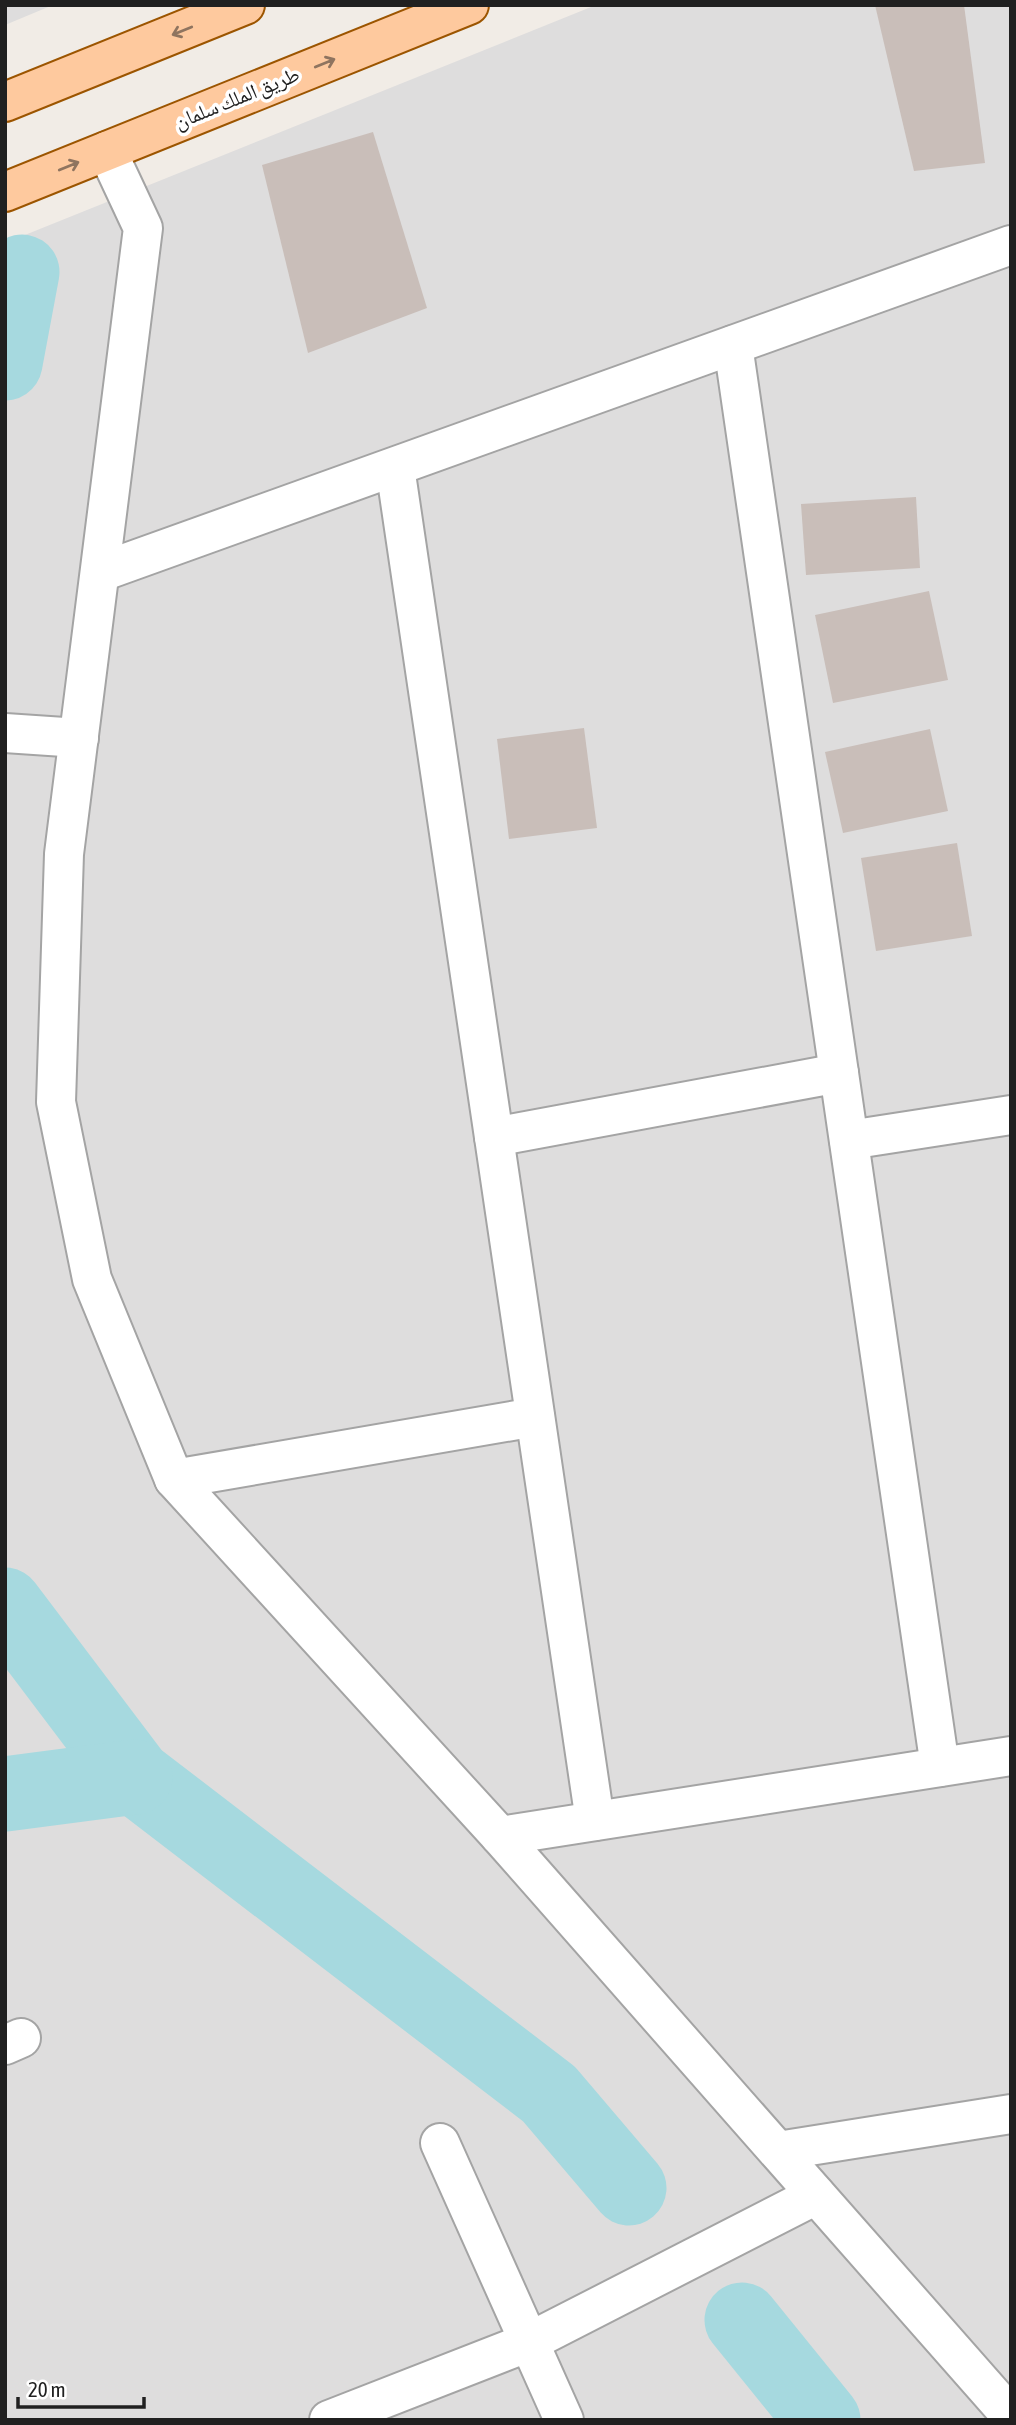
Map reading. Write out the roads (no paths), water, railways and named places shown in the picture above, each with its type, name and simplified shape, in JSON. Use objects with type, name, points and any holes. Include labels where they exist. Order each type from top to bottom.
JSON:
[{"type":"main road","points":[[5,102],[245,5]]},
{"type":"main road","name":"طريق الملك سلمان","points":[[5,192],[469,5]]},
{"type":"street","points":[[107,151],[143,228],[64,853],[56,1102],[92,1279],[174,1479],[500,1836],[1011,2416]]},
{"type":"street","points":[[101,572],[1011,245]]},
{"type":"street","points":[[733,345],[940,1767]]},
{"type":"street","points":[[395,467],[595,1821]]},
{"type":"street","points":[[5,733],[79,738]]},
{"type":"street","points":[[494,1137],[839,1073]]},
{"type":"street","points":[[849,1140],[1011,1115]]},
{"type":"street","points":[[174,1479],[535,1417]]},
{"type":"street","points":[[500,1836],[1011,1756]]},
{"type":"street","points":[[778,2151],[1011,2114]]},
{"type":"street","points":[[440,2143],[564,2420]]},
{"type":"street","points":[[329,2420],[529,2342],[816,2195]]},
{"type":"waterway","points":[[5,363],[22,272]]},
{"type":"waterway","points":[[5,1605],[135,1777],[549,2094],[629,2188]]},
{"type":"waterway","points":[[5,1794],[135,1777]]},
{"type":"waterway","points":[[742,2320],[823,2420]]}]
